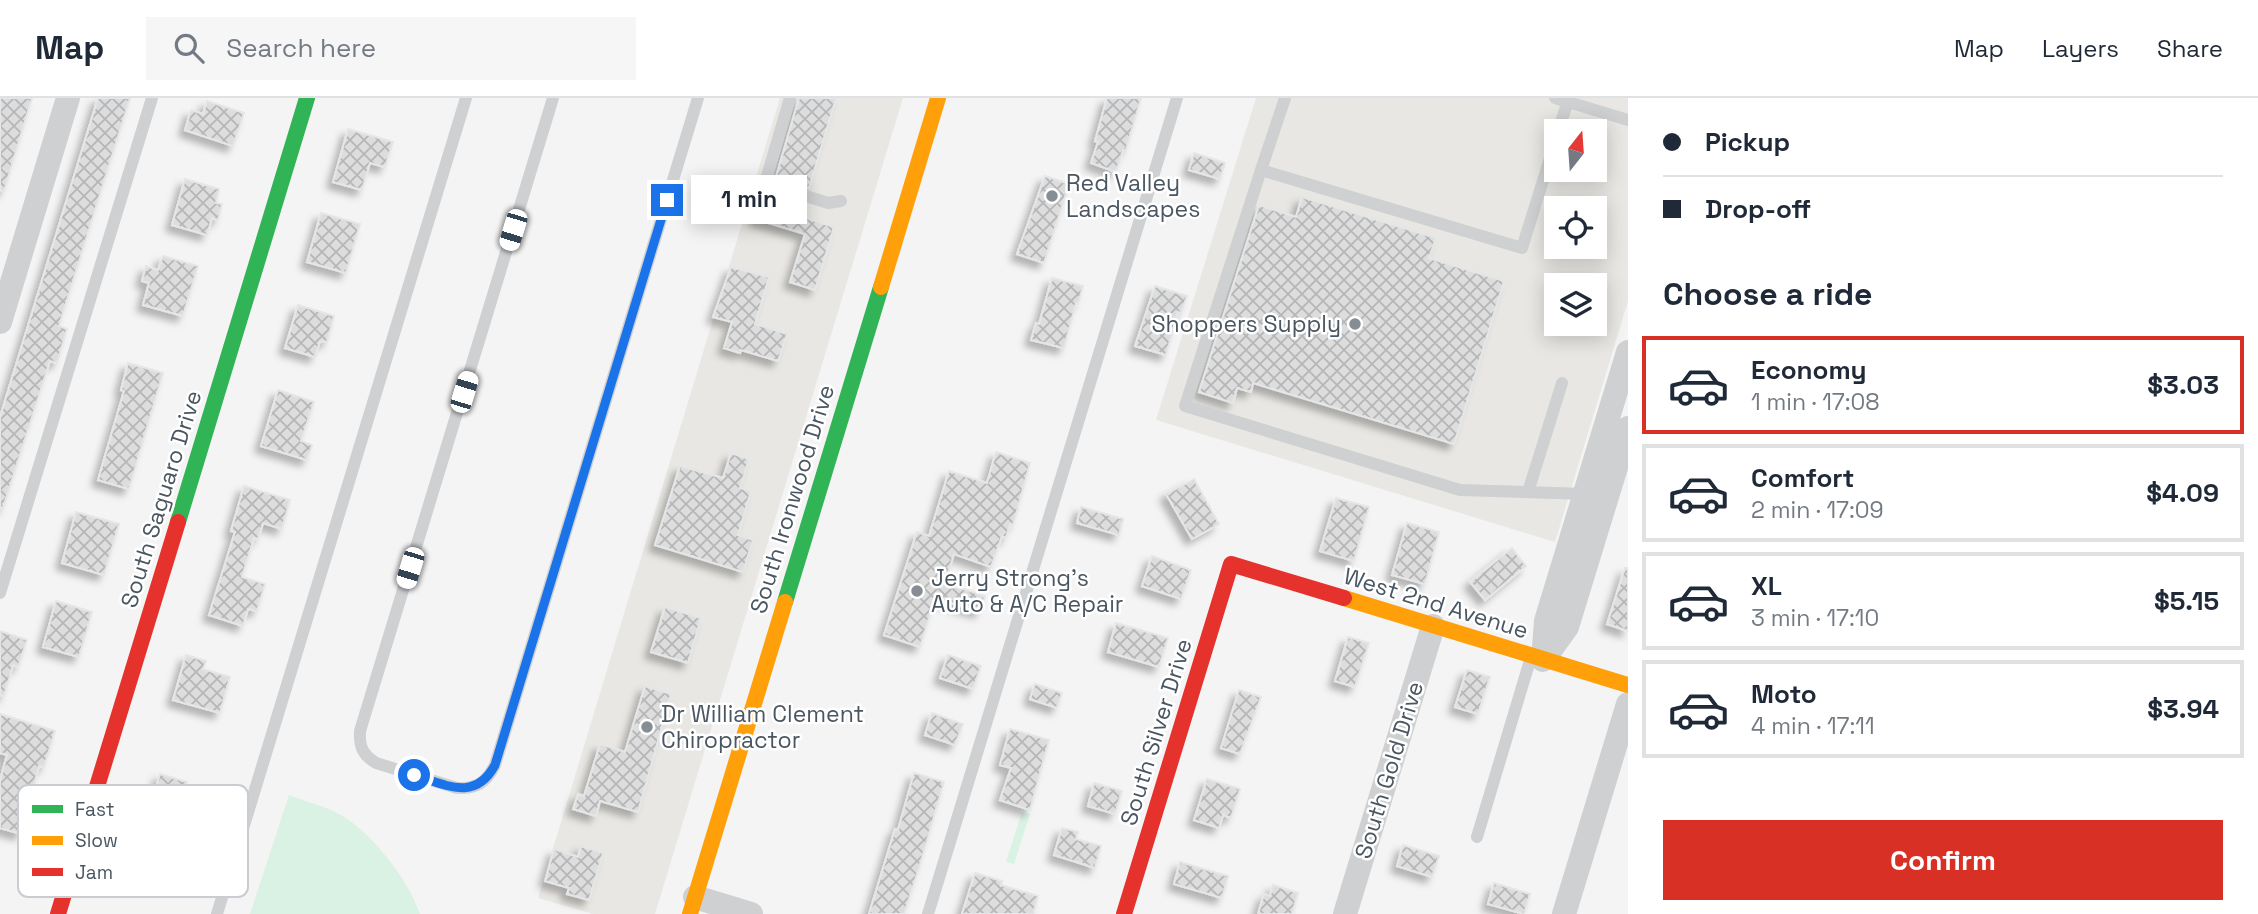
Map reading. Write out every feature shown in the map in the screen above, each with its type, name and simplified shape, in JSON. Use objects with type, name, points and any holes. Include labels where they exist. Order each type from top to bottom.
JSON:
[{"type":"street","points":[[0,322],[68,98]]},
{"type":"street","name":"South Saguaro Drive","points":[[97,785],[307,98]]},
{"type":"street","name":"South Ironwood Drive","points":[[692,906],[938,98]]},
{"type":"street","points":[[1614,464],[1628,352]]},
{"type":"street","points":[[1538,658],[1546,621],[1596,496],[1614,464],[1628,429]]},
{"type":"street","name":"West 2nd Avenue","points":[[1231,564],[1628,685]]},
{"type":"street","name":"South Silver Drive","points":[[1124,914],[1231,564]]},
{"type":"street","name":"South Gold Drive","points":[[1345,914],[1433,626]]},
{"type":"street","points":[[1564,914],[1628,704]]},
{"type":"street","name":"South Saguaro Drive","points":[[58,914],[63,897]]},
{"type":"street","points":[[692,906],[751,914]]},
{"type":"lane","points":[[0,593],[152,98]]},
{"type":"lane","points":[[248,812],[466,98]]},
{"type":"lane","points":[[553,98],[360,731],[359,742],[367,758],[457,788],[480,785],[495,765],[698,98]]},
{"type":"lane","points":[[790,98],[765,183],[828,203],[841,201]]},
{"type":"lane","points":[[928,914],[1177,98]]},
{"type":"lane","points":[[1285,98],[1185,406],[1460,490],[1596,496]]},
{"type":"lane","points":[[1560,119],[1564,99],[1628,120]]},
{"type":"lane","points":[[1261,170],[1522,248],[1544,177]]},
{"type":"lane","points":[[1528,492],[1562,383]]},
{"type":"lane","points":[[1476,837],[1538,658]]},
{"type":"lane","points":[[217,914],[222,897]]},
{"type":"shaded area","points":[[780,98],[903,98],[655,914],[593,914],[538,898]]},
{"type":"shaded area","points":[[1256,98],[1628,98],[1628,301],[1555,542],[1156,420]]},
{"type":"green space","points":[[289,795],[335,812],[361,829],[397,871],[415,900],[420,914],[250,914]]},
{"type":"green space","points":[[1022,812],[1030,814],[1014,864],[1006,862]]},
{"type":"building","points":[[0,98],[32,98],[4,191],[0,190]]},
{"type":"building","points":[[98,98],[130,98],[59,326],[67,329],[57,363],[50,361],[3,508],[0,507],[0,417]]},
{"type":"building","points":[[799,98],[836,98],[809,188],[776,177]]},
{"type":"building","points":[[1107,98],[1141,98],[1126,150],[1123,150],[1116,172],[1091,163]]},
{"type":"building","points":[[207,101],[244,113],[233,146],[185,130],[191,110],[203,114]]},
{"type":"building","points":[[348,129],[393,142],[385,167],[370,163],[362,190],[333,182]]},
{"type":"building","points":[[1194,153],[1225,163],[1220,179],[1189,170]]},
{"type":"building","points":[[1045,176],[1069,184],[1044,263],[1017,254]]},
{"type":"building","points":[[185,179],[219,189],[216,203],[222,204],[218,220],[212,218],[207,235],[172,225]]},
{"type":"building","points":[[763,192],[803,204],[800,216],[834,227],[815,290],[790,282],[805,234],[755,219]]},
{"type":"building","name":"Shoppers Supply","points":[[1302,197],[1436,238],[1429,258],[1504,281],[1454,444],[1253,383],[1251,392],[1237,388],[1233,403],[1199,392],[1259,205],[1296,217]]},
{"type":"building","points":[[321,213],[360,224],[346,273],[307,262]]},
{"type":"building","points":[[163,256],[198,266],[183,316],[143,305],[149,283],[142,281],[146,266],[158,270]]},
{"type":"building","points":[[731,267],[769,277],[755,324],[787,334],[778,361],[724,348],[732,322],[713,317]]},
{"type":"building","points":[[1052,278],[1083,286],[1064,348],[1031,340],[1036,323],[1039,324]]},
{"type":"building","points":[[1155,286],[1187,296],[1181,313],[1178,312],[1166,355],[1135,346]]},
{"type":"building","points":[[298,305],[334,316],[327,342],[320,341],[315,357],[285,348]]},
{"type":"building","points":[[128,363],[163,373],[129,489],[98,480],[124,391],[121,390]]},
{"type":"building","points":[[278,390],[314,402],[301,441],[312,445],[307,460],[261,446]]},
{"type":"building","points":[[996,452],[1030,463],[1013,525],[1010,524],[1006,538],[1002,536],[991,567],[954,554],[945,583],[985,596],[980,612],[935,598],[920,647],[884,635],[917,532],[929,536],[949,471],[987,483]]},
{"type":"building","points":[[731,453],[749,459],[740,488],[751,491],[738,535],[753,540],[743,572],[655,545],[680,466],[723,478]]},
{"type":"building","points":[[1194,479],[1219,524],[1192,539],[1166,494]]},
{"type":"building","points":[[244,486],[290,500],[282,529],[263,523],[258,539],[254,538],[242,577],[265,584],[257,611],[248,609],[243,626],[209,615],[235,532],[231,531]]},
{"type":"building","points":[[1336,498],[1369,507],[1354,561],[1320,551]]},
{"type":"building","points":[[1081,507],[1123,519],[1119,535],[1077,523]]},
{"type":"building","points":[[76,512],[119,524],[104,575],[62,563]]},
{"type":"building","points":[[1407,523],[1439,532],[1425,584],[1392,575]]},
{"type":"building","points":[[1512,548],[1526,566],[1485,600],[1470,582]]},
{"type":"building","points":[[1152,556],[1191,570],[1181,599],[1142,586]]},
{"type":"building","points":[[1625,568],[1628,568],[1628,631],[1607,624]]},
{"type":"building","points":[[56,601],[92,612],[79,657],[43,647]]},
{"type":"building","points":[[665,607],[701,618],[688,663],[651,652]]},
{"type":"building","points":[[1116,623],[1168,638],[1159,667],[1108,652]]},
{"type":"building","points":[[0,631],[27,640],[18,667],[13,665],[4,696],[0,695]]},
{"type":"building","points":[[1348,637],[1369,643],[1355,687],[1335,681]]},
{"type":"building","points":[[186,655],[206,661],[203,669],[230,677],[220,713],[173,700]]},
{"type":"building","points":[[948,655],[981,666],[973,689],[940,678]]},
{"type":"building","points":[[1467,670],[1490,677],[1478,714],[1455,707]]},
{"type":"building","points":[[1035,684],[1062,693],[1057,708],[1030,699]]},
{"type":"building","points":[[645,686],[671,694],[638,812],[600,801],[596,816],[573,809],[578,794],[584,796],[600,744],[625,752]]},
{"type":"building","points":[[1239,690],[1261,697],[1240,754],[1221,748]]},
{"type":"building","points":[[932,713],[963,724],[955,745],[925,735]]},
{"type":"building","points":[[0,714],[55,731],[44,767],[39,766],[34,785],[18,785],[18,833],[0,828],[0,780],[7,755],[0,753]]},
{"type":"building","points":[[1010,729],[1049,740],[1030,810],[1000,800],[1011,768],[1000,765]]},
{"type":"building","points":[[914,773],[944,782],[919,868],[904,914],[869,914],[895,829],[898,830]]},
{"type":"building","points":[[160,774],[187,782],[186,785],[157,785]]},
{"type":"building","points":[[1207,779],[1240,789],[1231,818],[1223,815],[1219,828],[1194,820]]},
{"type":"building","points":[[1094,783],[1122,791],[1115,814],[1088,806]]},
{"type":"building","points":[[1062,828],[1078,832],[1076,839],[1101,846],[1095,868],[1054,855]]},
{"type":"building","points":[[1403,845],[1439,856],[1432,877],[1397,866]]},
{"type":"building","points":[[581,846],[603,853],[589,900],[567,894],[569,888],[545,881],[554,849],[578,857]]},
{"type":"building","points":[[1180,862],[1228,876],[1222,898],[1174,884]]},
{"type":"building","points":[[975,873],[1002,881],[1001,885],[1038,896],[1033,914],[962,914]]},
{"type":"building","points":[[1494,883],[1530,894],[1524,914],[1488,904]]},
{"type":"building","points":[[1273,885],[1298,893],[1292,914],[1258,914],[1264,894],[1270,896]]},
{"type":"traffic: fast","points":[[178,522],[307,98]]},
{"type":"traffic: fast","points":[[785,602],[881,287]]},
{"type":"traffic: slow","points":[[881,287],[938,98]]},
{"type":"traffic: slow","points":[[1344,598],[1628,685]]},
{"type":"traffic: slow","points":[[690,914],[785,602]]},
{"type":"traffic: jam","points":[[97,785],[178,522]]},
{"type":"traffic: jam","points":[[1124,914],[1231,564],[1344,598]]},
{"type":"traffic: jam","points":[[58,914],[63,897]]},
{"type":"place","name":"Red Valley Landscapes","points":[[1052,196]]},
{"type":"place","name":"Shoppers Supply","points":[[1355,324]]},
{"type":"place","name":"Jerry Strong's Auto & A/C Repair","points":[[917,591]]},
{"type":"place","name":"Dr William Clement Chiropractor","points":[[647,727]]},
{"type":"route","points":[[414,775],[457,788],[469,788],[480,785],[495,765],[667,200]]}]
